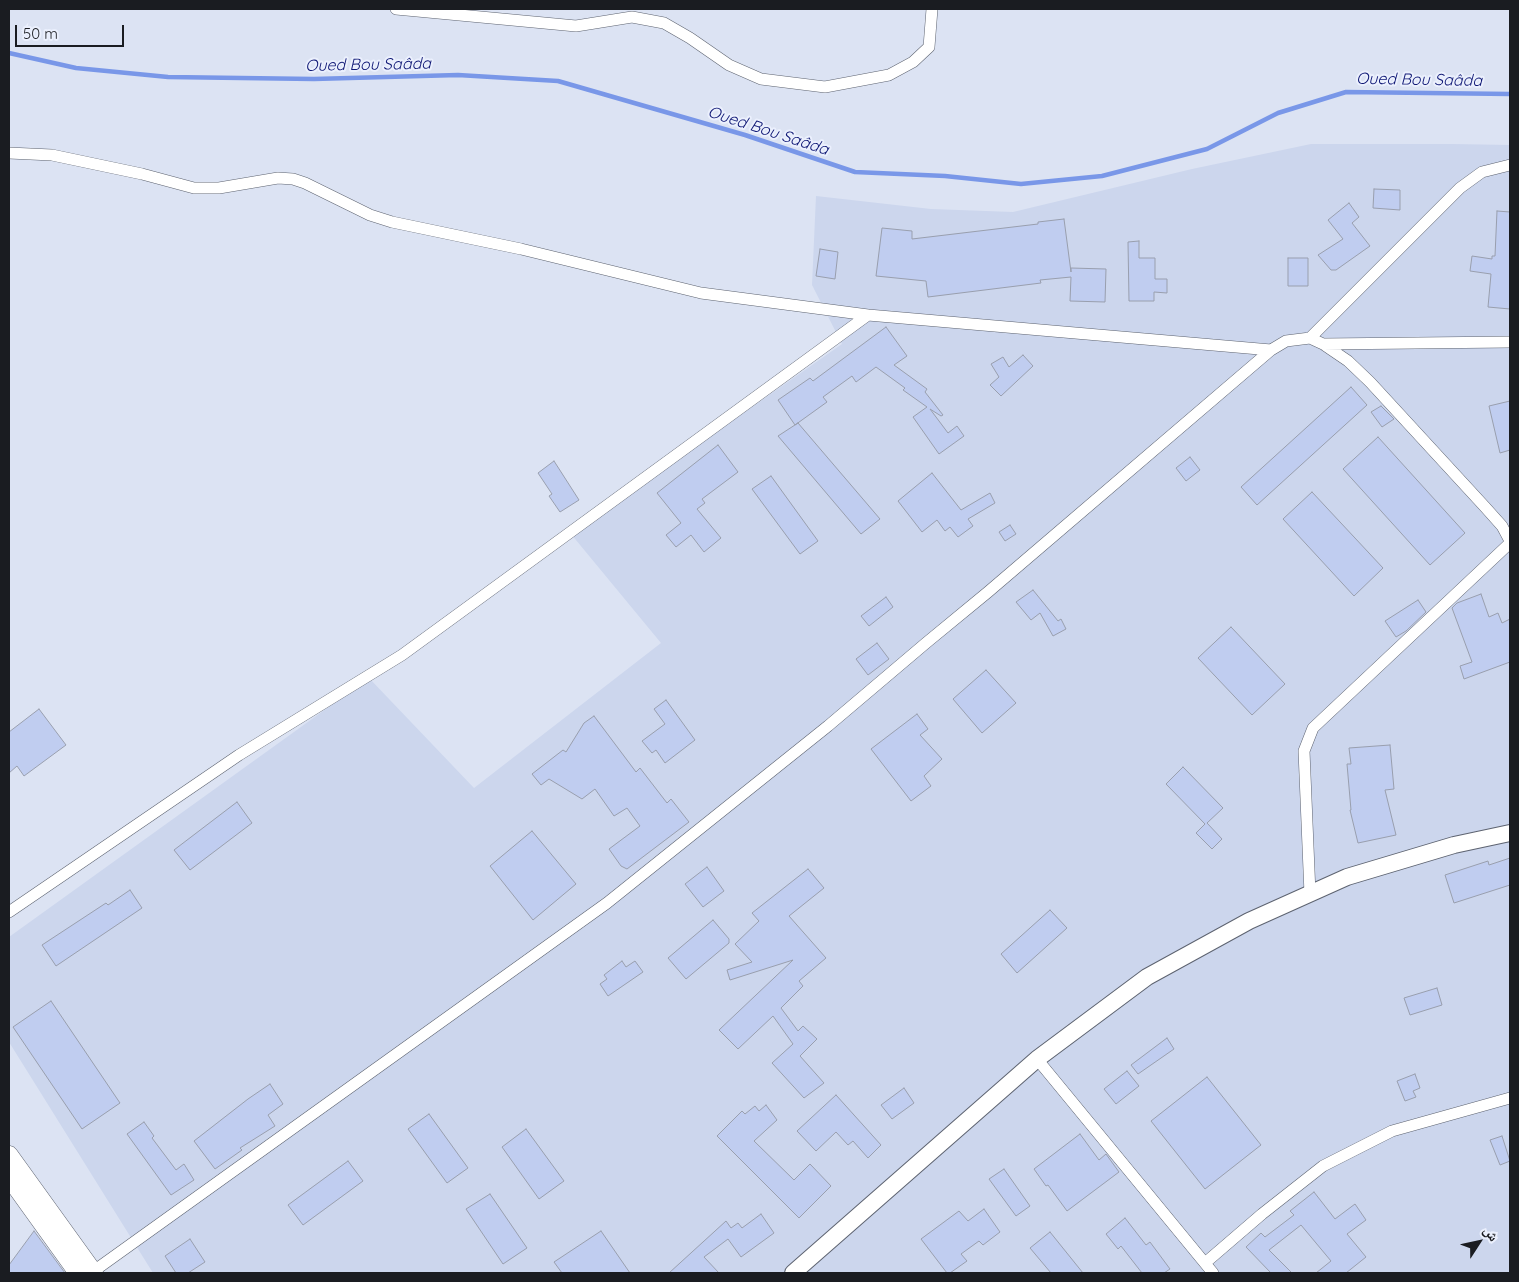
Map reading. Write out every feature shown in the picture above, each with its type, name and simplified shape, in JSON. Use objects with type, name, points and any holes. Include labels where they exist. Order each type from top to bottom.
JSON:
[{"type":"main road","points":[[793,1273],[1036,1059],[1147,977],[1249,921],[1346,877],[1436,850],[1510,833]]},
{"type":"main road","points":[[9,1155],[89,1273]]},
{"type":"main road","points":[[9,1177],[89,1273]]},
{"type":"street","points":[[396,9],[576,26],[632,17],[664,23],[690,38],[729,65],[761,79],[825,86],[889,75],[913,62],[929,47],[932,9]]},
{"type":"street","points":[[9,154],[52,156],[142,174],[194,188],[219,188],[278,178],[293,179],[306,183],[370,215],[392,222],[521,249],[701,293],[868,315],[1271,350]]},
{"type":"street","points":[[1310,338],[1460,188],[1482,172],[1510,165]]},
{"type":"street","points":[[9,912],[239,755],[402,655],[868,315]]},
{"type":"street","points":[[89,1273],[607,902],[828,726],[1271,350],[1286,341],[1310,338],[1323,344],[1348,361],[1370,382],[1486,507],[1502,526],[1510,542],[1313,728],[1304,751],[1310,894]]},
{"type":"street","points":[[1323,344],[1510,342]]},
{"type":"street","points":[[1036,1059],[1213,1273]]},
{"type":"street","points":[[1205,1263],[1262,1214],[1323,1166],[1392,1131],[1510,1098]]},
{"type":"shaded area","points":[[1311,144],[1510,145],[1510,1273],[153,1273],[9,1042],[9,937],[369,678],[474,788],[661,643],[571,534],[842,344],[812,285],[816,196],[931,209],[1013,212],[1192,169]]},
{"type":"building","points":[[1374,189],[1400,190],[1400,210],[1373,208]]},
{"type":"building","points":[[1349,203],[1359,217],[1352,223],[1370,246],[1336,270],[1331,270],[1318,255],[1343,239],[1328,220]]},
{"type":"building","points":[[1497,211],[1510,212],[1510,309],[1488,307],[1491,274],[1470,271],[1472,256],[1492,259],[1492,256],[1495,256]]},
{"type":"building","points":[[1064,219],[1071,272],[1071,268],[1106,269],[1105,302],[1070,301],[1071,277],[1040,280],[1041,283],[928,297],[926,281],[876,276],[882,228],[912,231],[912,239],[1038,224],[1038,222]]},
{"type":"building","points":[[1139,241],[1139,258],[1155,258],[1155,279],[1167,279],[1167,293],[1154,292],[1154,301],[1129,301],[1128,242]]},
{"type":"building","points":[[820,249],[838,252],[835,279],[816,276]]},
{"type":"building","points":[[1288,258],[1308,258],[1308,286],[1288,286]]},
{"type":"building","points":[[886,327],[907,356],[894,365],[927,389],[925,392],[943,415],[941,416],[930,409],[948,433],[957,426],[964,436],[939,454],[913,417],[927,407],[876,367],[856,382],[852,376],[823,397],[827,402],[795,425],[778,400],[810,378],[813,381]]},
{"type":"building","points":[[1023,355],[1033,366],[1001,396],[990,385],[999,377],[991,364],[1003,357],[1009,367]]},
{"type":"building","points":[[1351,387],[1367,405],[1257,505],[1241,487]]},
{"type":"building","points":[[1510,401],[1510,450],[1500,453],[1489,406]]},
{"type":"building","points":[[1381,406],[1394,419],[1382,427],[1371,412]]},
{"type":"building","points":[[798,423],[880,519],[861,534],[778,436]]},
{"type":"building","points":[[1378,437],[1465,533],[1430,565],[1343,469]]},
{"type":"building","points":[[718,445],[738,472],[702,499],[705,503],[697,509],[721,538],[704,552],[691,535],[676,547],[666,535],[681,523],[657,493]]},
{"type":"building","points":[[1190,457],[1200,470],[1186,481],[1176,468]]},
{"type":"building","points":[[554,461],[579,500],[560,512],[549,496],[552,494],[538,473]]},
{"type":"building","points":[[932,473],[961,510],[990,493],[995,503],[968,519],[973,526],[958,537],[950,527],[945,531],[937,520],[922,532],[898,501]]},
{"type":"building","points":[[771,476],[818,541],[800,554],[752,489]]},
{"type":"building","points":[[1312,492],[1383,568],[1354,596],[1283,519]]},
{"type":"building","points":[[1010,525],[1016,534],[1005,541],[999,532]]},
{"type":"building","points":[[1033,590],[1058,621],[1061,619],[1066,629],[1053,636],[1040,613],[1031,620],[1016,602]]},
{"type":"building","points":[[1481,594],[1489,617],[1498,613],[1502,623],[1510,619],[1510,662],[1464,679],[1460,666],[1472,662],[1452,608],[1457,603]]},
{"type":"building","points":[[886,597],[893,607],[869,626],[861,616]]},
{"type":"building","points":[[1418,600],[1426,612],[1406,631],[1396,637],[1385,621]]},
{"type":"building","points":[[1231,627],[1285,684],[1252,715],[1198,658]]},
{"type":"building","points":[[877,643],[889,659],[868,675],[856,659]]},
{"type":"building","points":[[986,670],[1016,703],[982,733],[953,699]]},
{"type":"building","points":[[666,700],[695,740],[665,763],[656,750],[652,753],[642,741],[665,724],[654,709]]},
{"type":"building","points":[[39,709],[66,745],[24,776],[17,766],[9,773],[9,732]]},
{"type":"building","points":[[917,714],[928,729],[920,735],[942,759],[924,776],[931,786],[911,801],[871,749]]},
{"type":"building","points":[[594,716],[636,772],[640,768],[667,803],[671,799],[689,822],[627,869],[621,866],[609,849],[640,826],[627,808],[614,816],[595,789],[582,799],[549,779],[541,785],[532,774],[563,750],[566,752],[584,723]]},
{"type":"building","points":[[1390,745],[1394,789],[1385,790],[1396,835],[1358,843],[1350,810],[1347,764],[1351,764],[1349,748]]},
{"type":"building","points":[[1183,767],[1223,808],[1207,823],[1222,839],[1212,849],[1196,833],[1205,824],[1166,784]]},
{"type":"building","points":[[237,802],[252,823],[190,870],[174,850]]},
{"type":"building","points":[[532,831],[576,884],[533,920],[490,866]]},
{"type":"building","points":[[1510,858],[1510,885],[1454,903],[1445,875],[1488,861],[1489,865]]},
{"type":"building","points":[[707,867],[724,891],[703,907],[685,884]]},
{"type":"building","points":[[808,869],[824,888],[789,916],[826,958],[799,981],[803,986],[781,1008],[798,1031],[803,1026],[817,1039],[800,1056],[824,1083],[804,1098],[772,1063],[793,1044],[773,1016],[738,1049],[719,1030],[793,960],[730,980],[727,970],[752,962],[735,944],[759,921],[752,913]]},
{"type":"building","points":[[130,890],[142,908],[56,966],[42,945],[106,903],[108,905]]},
{"type":"building","points":[[1050,910],[1067,928],[1017,973],[1001,954]]},
{"type":"building","points":[[713,920],[729,939],[729,943],[686,979],[668,958]]},
{"type":"building","points":[[622,961],[626,967],[635,961],[643,972],[608,996],[600,984],[607,979],[604,975]]},
{"type":"building","points":[[1437,988],[1442,1005],[1410,1015],[1404,998]]},
{"type":"building","points":[[51,1001],[120,1103],[82,1129],[13,1027]]},
{"type":"building","points":[[1167,1038],[1174,1049],[1138,1074],[1131,1065]]},
{"type":"building","points":[[1127,1071],[1139,1086],[1116,1104],[1104,1089]]},
{"type":"building","points":[[1415,1074],[1420,1088],[1413,1091],[1416,1097],[1405,1101],[1397,1081]]},
{"type":"building","points":[[1207,1077],[1261,1145],[1205,1189],[1151,1121]]},
{"type":"building","points":[[270,1084],[283,1104],[268,1115],[275,1126],[240,1148],[242,1150],[215,1169],[194,1141]]},
{"type":"building","points":[[904,1088],[914,1103],[892,1119],[881,1105]]},
{"type":"building","points":[[836,1095],[881,1145],[868,1158],[853,1141],[848,1145],[836,1132],[816,1151],[797,1131]]},
{"type":"building","points":[[766,1105],[777,1120],[754,1141],[794,1180],[810,1164],[831,1186],[799,1218],[717,1136],[742,1111],[745,1114],[755,1106],[759,1111]]},
{"type":"building","points":[[429,1114],[468,1168],[447,1183],[408,1129]]},
{"type":"building","points":[[144,1122],[154,1136],[152,1138],[176,1170],[184,1164],[194,1180],[171,1195],[127,1134]]},
{"type":"building","points":[[526,1129],[564,1181],[539,1199],[502,1147]]},
{"type":"building","points":[[1080,1134],[1099,1160],[1106,1154],[1119,1172],[1067,1211],[1034,1169]]},
{"type":"building","points":[[1502,1136],[1510,1161],[1500,1165],[1490,1140]]},
{"type":"building","points":[[348,1161],[363,1181],[303,1225],[288,1205]]},
{"type":"building","points":[[1004,1169],[1030,1206],[1016,1216],[989,1179]]},
{"type":"building","points":[[1314,1192],[1335,1219],[1355,1204],[1366,1220],[1347,1234],[1366,1257],[1346,1273],[1316,1273],[1331,1261],[1301,1225],[1269,1250],[1292,1273],[1271,1273],[1246,1247],[1261,1233],[1265,1237],[1294,1215],[1290,1211]]},
{"type":"building","points":[[490,1194],[527,1248],[503,1264],[466,1209]]},
{"type":"building","points":[[984,1209],[1000,1232],[983,1245],[979,1241],[961,1254],[967,1261],[950,1273],[947,1273],[921,1239],[959,1211],[968,1221]]},
{"type":"building","points":[[761,1214],[774,1233],[741,1257],[728,1239],[704,1257],[719,1273],[669,1273],[726,1221],[731,1228],[738,1223],[742,1228]]},
{"type":"building","points":[[1125,1218],[1146,1245],[1150,1242],[1170,1269],[1164,1273],[1142,1273],[1121,1246],[1118,1249],[1106,1234]]},
{"type":"building","points":[[34,1231],[65,1273],[9,1273],[9,1265]]},
{"type":"building","points":[[601,1231],[630,1273],[562,1273],[554,1262]]},
{"type":"building","points":[[1050,1232],[1083,1273],[1051,1273],[1030,1248]]},
{"type":"building","points":[[190,1239],[205,1262],[188,1273],[176,1273],[165,1256]]},
{"type":"waterway","name":"Oued Bou Saâda","points":[[9,53],[76,68],[168,77],[314,79],[458,75],[558,81],[745,135],[855,172],[945,176],[1021,184],[1102,176],[1207,149],[1278,113],[1346,92],[1510,94]]}]
